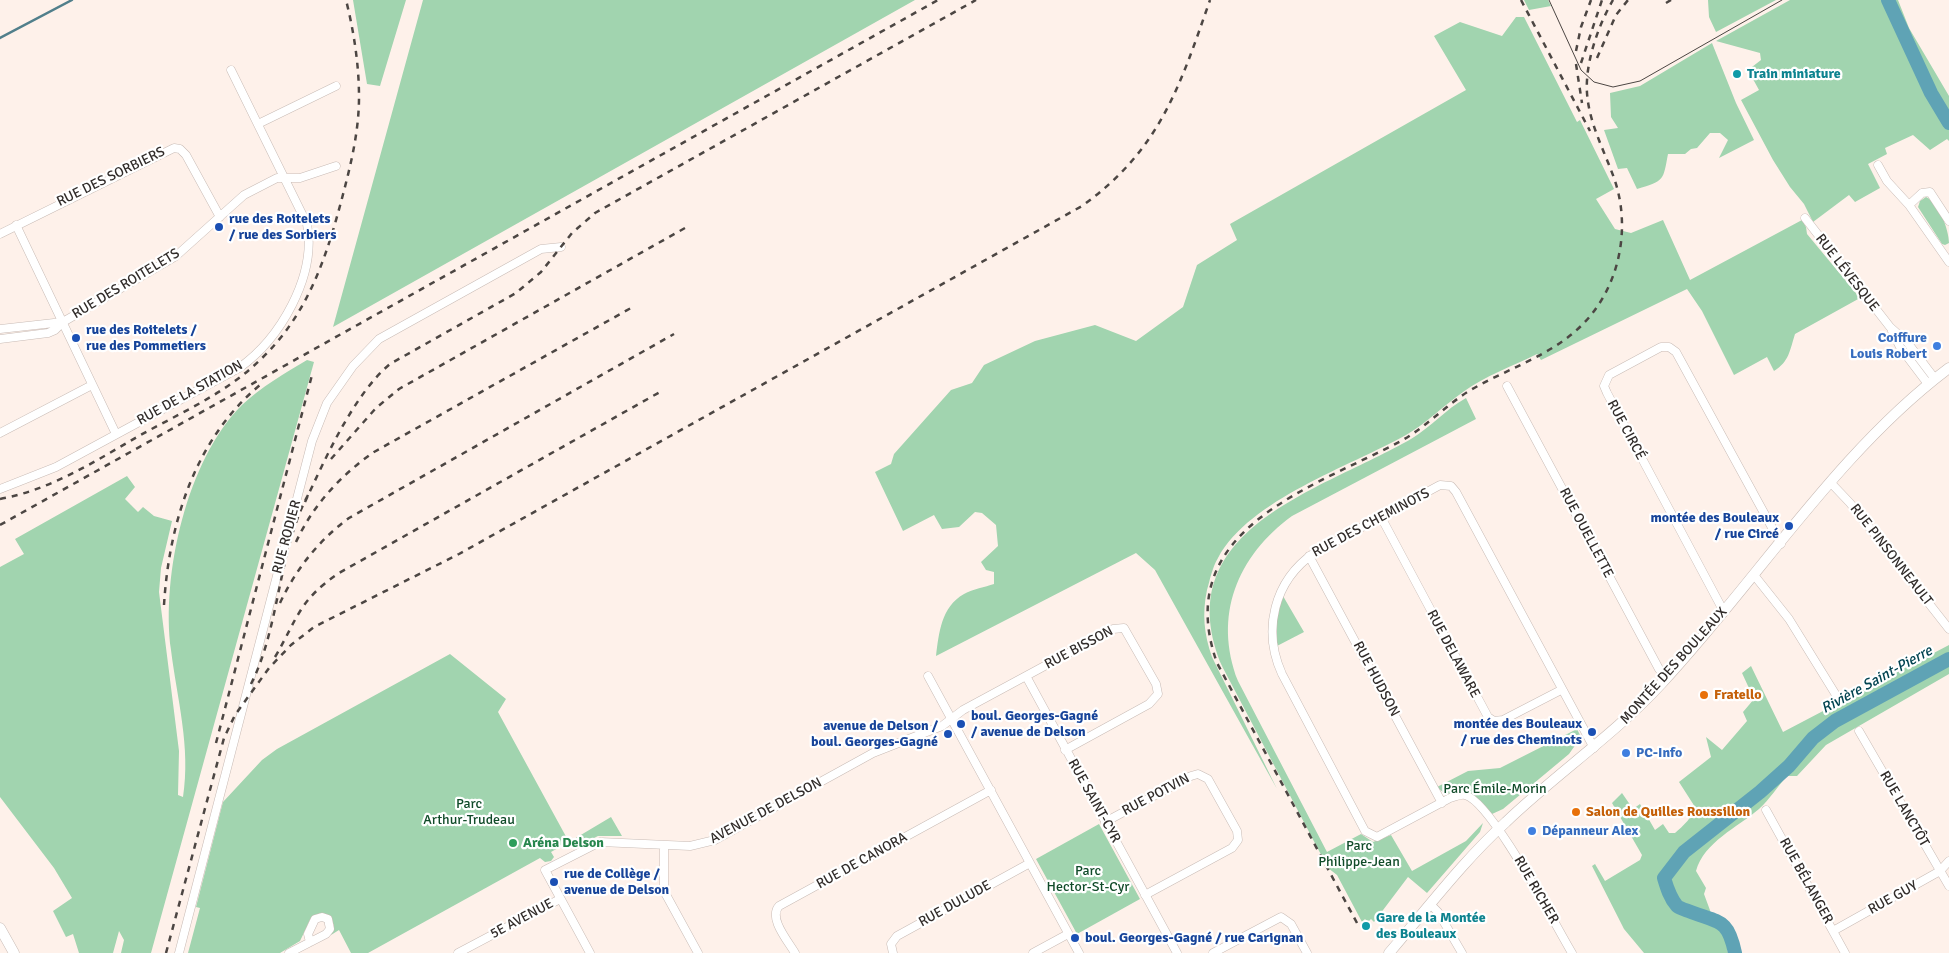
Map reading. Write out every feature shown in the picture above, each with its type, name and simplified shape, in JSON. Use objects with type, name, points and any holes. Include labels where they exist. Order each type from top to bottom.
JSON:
[{"type":"street","name":"RUE DE LA STATION","points":[[0,489],[56,467],[239,368],[262,348],[280,328],[297,293],[306,259],[308,236],[306,219],[231,70]]},
{"type":"street","points":[[258,124],[336,86]]},
{"type":"street","name":"RUE DES SORBIERS","points":[[0,234],[174,148],[180,149],[186,155],[220,217]]},
{"type":"street","points":[[1878,165],[1891,187],[1908,205],[1948,257]]},
{"type":"street","name":"RUE DES ROITELETS","points":[[0,329],[62,322],[171,260],[244,195],[277,178],[300,178],[336,166]]},
{"type":"street","points":[[1908,205],[1922,193],[1930,192],[1949,222]]},
{"type":"street","name":"RUE LÉVESQUE","points":[[1805,218],[1890,327],[1900,347],[1932,381]]},
{"type":"street","points":[[16,225],[116,434]]},
{"type":"street","name":"RUE RODIER","points":[[179,953],[309,450],[322,412],[353,366],[379,339],[541,249],[561,247]]},
{"type":"street","name":"RUE DES ROITELETS","points":[[0,339],[48,333],[56,330],[62,322]]},
{"type":"street","name":"RUE CIRCÉ","points":[[1724,612],[1606,393],[1604,386],[1608,375],[1661,347],[1669,347],[1676,352],[1781,544]]},
{"type":"street","name":"MONTÉE DES BOULEAUX","points":[[1389,953],[1498,829],[1635,712],[1666,679],[1831,484],[1886,423],[1949,368]]},
{"type":"street","points":[[0,433],[92,385]]},
{"type":"street","name":"RUE OUELLETTE","points":[[1507,386],[1666,679]]},
{"type":"street","name":"RUE PINSONNEAULT","points":[[1831,484],[1850,503],[1949,629]]},
{"type":"street","name":"RUE DES CHEMINOTS","points":[[1498,829],[1474,801],[1466,796],[1456,796],[1377,837],[1368,834],[1362,826],[1282,674],[1273,648],[1272,622],[1278,596],[1287,579],[1309,556],[1440,485],[1446,485],[1454,489],[1594,748]]},
{"type":"street","name":"RUE DELAWARE","points":[[1381,517],[1488,717],[1498,721],[1561,690]]},
{"type":"street","name":"RUE HUDSON","points":[[1309,556],[1442,803]]},
{"type":"street","points":[[1754,576],[1789,619],[1836,695]]},
{"type":"street","name":"RUE BISSON","points":[[951,719],[1026,676],[1113,629],[1121,627],[1129,633],[1159,689],[1158,694],[1153,702],[1065,750]]},
{"type":"street","points":[[928,676],[1079,953]]},
{"type":"street","name":"RUE SAINT-CYR","points":[[1026,676],[1177,953]]},
{"type":"street","name":"AVENUE DE DELSON","points":[[560,898],[544,870],[600,842],[698,845],[716,840],[872,754],[942,726],[951,719]]},
{"type":"street","name":"RUE LANCTÔT","points":[[1859,731],[1949,886]]},
{"type":"street","name":"RUE POTVIN","points":[[1105,822],[1198,774],[1208,779],[1237,831],[1238,840],[1232,848],[1145,895]]},
{"type":"street","name":"RUE DE CANORA","points":[[794,953],[776,918],[776,911],[779,906],[991,790]]},
{"type":"street","name":"RUE BÉLANGER","points":[[1766,810],[1845,953]]},
{"type":"street","name":"RUE RICHER","points":[[1498,829],[1572,953]]},
{"type":"street","points":[[664,844],[664,891],[698,953]]},
{"type":"street","name":"RUE GUY","points":[[1834,931],[1940,871],[1949,861]]},
{"type":"street","name":"RUE DULUDE","points":[[893,953],[891,944],[897,936],[1030,863]]},
{"type":"street","points":[[560,898],[590,953]]},
{"type":"street","name":"5E AVENUE","points":[[458,953],[560,898]]},
{"type":"street","points":[[1430,905],[1438,912],[1462,953]]},
{"type":"street","points":[[1213,953],[1281,917],[1291,924],[1307,953]]},
{"type":"street","points":[[0,928],[14,953]]},
{"type":"street","points":[[1033,953],[1068,934]]},
{"type":"street","points":[[290,953],[310,942]]},
{"type":"green space","points":[[353,0],[406,0],[380,86],[367,84]]},
{"type":"green space","points":[[423,0],[915,0],[333,327]]},
{"type":"green space","points":[[1524,0],[1548,0],[1551,6],[1529,10]]},
{"type":"green space","points":[[1708,0],[1776,0],[1716,32],[1709,17]]},
{"type":"green space","points":[[1790,0],[1898,0],[1909,28],[1949,96],[1949,141],[1947,139],[1930,150],[1913,135],[1885,148],[1887,154],[1868,164],[1880,188],[1855,202],[1849,195],[1813,222],[1804,204],[1790,187],[1773,160],[1741,100],[1759,90],[1748,70],[1761,60],[1760,53],[1716,41]]},
{"type":"green space","points":[[1516,17],[1524,17],[1577,122],[1580,120],[1614,189],[1596,199],[1615,229],[1631,233],[1663,220],[1690,280],[1802,220],[1807,234],[1860,298],[1795,334],[1786,360],[1774,371],[1767,357],[1734,375],[1702,311],[1687,289],[1541,360],[1537,354],[1480,381],[1406,435],[1303,486],[1253,518],[1233,537],[1216,562],[1207,590],[1205,624],[1212,657],[1277,789],[1155,570],[1136,553],[936,656],[942,621],[950,606],[964,594],[994,584],[994,572],[986,570],[981,562],[998,546],[996,525],[982,513],[975,512],[959,527],[942,529],[934,515],[903,531],[875,472],[891,464],[894,454],[951,390],[972,383],[984,365],[1035,341],[1095,325],[1136,341],[1183,307],[1197,265],[1237,240],[1230,224],[1466,90],[1434,36],[1460,22],[1502,36]]},
{"type":"green space","points":[[1712,43],[1736,103],[1754,140],[1719,158],[1728,140],[1720,133],[1710,133],[1697,148],[1691,149],[1685,154],[1668,154],[1661,178],[1653,184],[1637,189],[1627,168],[1618,169],[1604,130],[1618,128],[1611,117],[1610,93],[1640,86]]},
{"type":"green space","points":[[1926,197],[1935,205],[1945,224],[1949,243],[1945,245],[1942,244],[1918,207],[1920,201]]},
{"type":"green space","points":[[307,360],[314,362],[151,953],[121,953],[124,940],[119,931],[113,953],[79,953],[73,934],[66,937],[53,911],[72,898],[54,868],[0,797],[0,567],[24,554],[15,539],[127,476],[135,487],[125,499],[138,512],[143,507],[154,516],[172,521],[161,568],[159,592],[179,751],[178,795],[183,797],[185,778],[184,741],[171,650],[169,620],[170,588],[182,520],[193,486],[206,456],[223,428],[249,398]]},
{"type":"green space","name":"Parc Philippe-Jean","points":[[1466,398],[1476,419],[1292,516],[1273,532],[1244,569],[1235,589],[1230,611],[1228,633],[1231,657],[1238,681],[1327,852],[1361,834],[1373,842],[1391,835],[1412,871],[1466,841],[1483,823],[1480,832],[1427,893],[1408,877],[1374,922],[1371,919],[1368,922],[1365,919],[1362,922],[1337,875],[1328,868],[1223,668],[1210,620],[1215,581],[1233,548],[1261,521],[1296,498],[1411,439]]},
{"type":"green space","points":[[1283,596],[1304,632],[1277,646],[1277,614]]},
{"type":"green space","points":[[1949,645],[1949,674],[1826,745],[1797,776],[1787,776],[1759,809],[1714,843],[1706,852],[1696,871],[1706,888],[1704,894],[1711,913],[1682,905],[1674,897],[1668,878],[1664,874],[1665,893],[1672,907],[1678,912],[1719,928],[1725,934],[1728,953],[1644,953],[1624,929],[1592,866],[1595,864],[1605,881],[1640,860],[1642,855],[1612,803],[1622,793],[1633,809],[1640,804],[1655,830],[1663,824],[1669,833],[1675,833],[1690,818],[1695,807],[1679,782],[1711,757],[1706,737],[1722,750],[1747,721],[1743,712],[1754,699],[1742,673],[1751,666],[1783,732]]},
{"type":"green space","name":"Parc Arthur-Trudeau","points":[[450,654],[506,699],[498,712],[569,842],[611,817],[622,836],[598,836],[578,846],[567,847],[565,844],[551,852],[554,857],[551,861],[545,862],[540,858],[368,953],[351,953],[339,930],[331,935],[334,926],[331,918],[320,913],[310,920],[300,941],[280,953],[188,953],[200,908],[196,907],[223,802],[262,760],[277,749]]},
{"type":"green space","name":"Parc Émile-Morin","points":[[1577,729],[1581,737],[1569,754],[1503,809],[1492,814],[1468,791],[1445,794],[1437,787],[1468,771],[1500,768]]},
{"type":"green space","name":"Parc Hector-St-Cyr","points":[[1099,824],[1140,899],[1077,934],[1036,859]]},
{"type":"waterway","points":[[0,38],[72,0]]},
{"type":"waterway","name":"Rivière Saint-Pierre","points":[[1888,0],[1931,93],[1949,123]]},
{"type":"waterway","name":"Rivière Saint-Pierre","points":[[1735,953],[1726,928],[1716,921],[1677,906],[1664,878],[1684,852],[1760,792],[1789,766],[1813,738],[1835,721],[1949,659]]},
{"type":"tram line","points":[[1549,0],[1581,70],[1594,82],[1613,87],[1640,81],[1782,0]]},
{"type":"railway","points":[[0,499],[36,489],[71,474],[201,403],[246,373],[275,344],[289,326],[312,287],[328,246],[351,163],[356,137],[359,110],[358,73],[354,36],[346,0]]},
{"type":"railway","points":[[0,525],[938,0]]},
{"type":"railway","points":[[305,502],[331,447],[364,392],[390,364],[516,293],[541,272],[572,233],[595,213],[976,0]]},
{"type":"railway","points":[[166,953],[224,738],[235,715],[269,668],[291,645],[314,627],[459,554],[1082,206],[1109,185],[1131,162],[1149,139],[1177,88],[1210,0]]},
{"type":"railway","points":[[1521,0],[1590,131]]},
{"type":"railway","points":[[1576,51],[1581,27],[1591,0]]},
{"type":"railway","points":[[1581,63],[1602,0]]},
{"type":"railway","points":[[1357,923],[1217,663],[1208,617],[1213,579],[1231,547],[1257,520],[1290,497],[1401,441],[1469,391],[1555,346],[1569,337],[1594,311],[1605,294],[1613,276],[1619,257],[1621,237],[1622,217],[1619,197],[1614,178],[1594,126],[1587,93],[1590,57],[1602,21],[1613,0]]},
{"type":"railway","points":[[1597,58],[1616,15],[1628,0]]},
{"type":"railway","points":[[1666,3],[1671,0]]},
{"type":"railway","points":[[1576,64],[1582,103]]},
{"type":"railway","points":[[331,459],[376,408],[399,389],[685,228]]},
{"type":"railway","points":[[296,542],[319,503],[339,481],[374,452],[631,308]]},
{"type":"railway","points":[[280,603],[293,578],[309,556],[349,518],[674,334]]},
{"type":"railway","points":[[216,743],[312,375]]},
{"type":"railway","points":[[164,605],[172,544],[179,514],[190,484],[202,457],[218,431],[237,407],[260,385]]},
{"type":"railway","points":[[275,657],[300,611],[315,592],[339,573],[660,392]]},
{"type":"railway","points":[[251,684],[261,662],[268,638],[291,540],[298,517],[308,495]]},
{"type":"place","name":"Train miniature","points":[[1737,74]]},
{"type":"place","name":"rue des Roitelets / rue des Sorbiers","points":[[219,227]]},
{"type":"place","name":"rue des Roitelets / rue des Pommetiers","points":[[76,338]]},
{"type":"place","name":"Coiffure Louis Robert","points":[[1937,346]]},
{"type":"place","name":"montée des Bouleaux / rue Circé","points":[[1789,526]]},
{"type":"place","name":"Fratello","points":[[1704,695]]},
{"type":"place","name":"boul. Georges-Gagné / avenue de Delson","points":[[961,724]]},
{"type":"place","name":"montée des Bouleaux / rue des Cheminots","points":[[1592,732]]},
{"type":"place","name":"avenue de Delson / boul. Georges-Gagné","points":[[948,734]]},
{"type":"place","name":"PC-Info","points":[[1626,753]]},
{"type":"place","name":"Salon de Quilles Roussillon","points":[[1576,812]]},
{"type":"place","name":"Dépanneur Alex","points":[[1532,831]]},
{"type":"place","name":"Aréna Delson","points":[[513,843]]},
{"type":"place","name":"rue de Collège / avenue de Delson","points":[[554,882]]},
{"type":"place","name":"Gare de la Montée des Bouleaux","points":[[1366,926]]},
{"type":"place","name":"boul. Georges-Gagné / rue Carignan","points":[[1075,938]]}]
